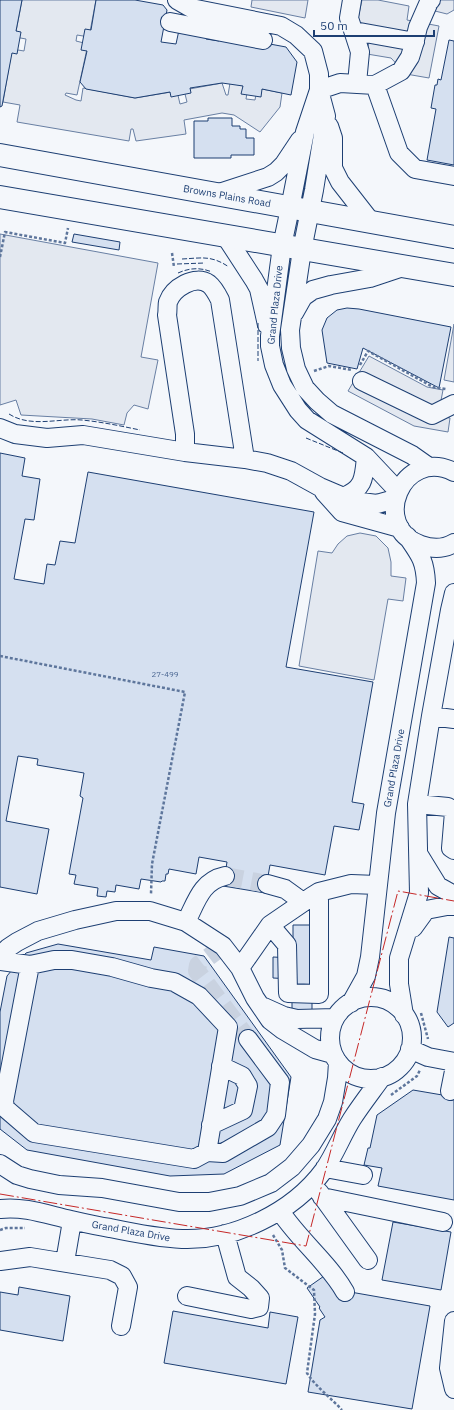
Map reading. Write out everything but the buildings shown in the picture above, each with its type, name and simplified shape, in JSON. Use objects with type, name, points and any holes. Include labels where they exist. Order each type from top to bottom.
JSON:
[{"type":"main road","name":"Browns Plains Road","points":[[0,155],[454,237]]},
{"type":"main road","points":[[0,197],[454,275]]},
{"type":"street","points":[[352,0],[349,18],[360,52],[357,83]]},
{"type":"street","points":[[319,90],[340,83],[375,85],[401,71],[410,57],[427,0]]},
{"type":"street","points":[[188,25],[184,4],[280,26],[296,35],[313,51],[318,74],[319,90],[333,138],[333,168],[340,182],[372,223]]},
{"type":"street","points":[[170,22],[263,40]]},
{"type":"street","points":[[354,31],[415,42]]},
{"type":"street","points":[[375,85],[398,153],[415,169],[454,176]]},
{"type":"street","points":[[299,210],[305,132],[319,90]]},
{"type":"street","points":[[299,210],[326,116]]},
{"type":"street","points":[[216,194],[268,178],[284,164],[305,132]]},
{"type":"street","name":"Grand Plaza Drive","points":[[299,210],[292,248],[270,336],[270,346],[274,365],[282,385],[298,410],[307,420],[366,457],[397,495]]},
{"type":"street","points":[[226,237],[259,289],[264,316],[270,336]]},
{"type":"street","name":"Grand Plaza Drive","points":[[292,248],[291,348],[296,369],[305,388],[332,414],[442,469]]},
{"type":"street","points":[[292,315],[303,297],[313,290],[370,278],[402,266]]},
{"type":"street","points":[[185,452],[185,434],[167,315],[168,302],[175,291],[183,284],[197,281],[208,284],[215,291],[220,300],[245,459]]},
{"type":"street","points":[[362,382],[432,415],[454,404]]},
{"type":"street","points":[[0,428],[15,434],[47,438],[83,435],[185,452],[267,463],[291,471],[320,487],[352,501],[377,504],[397,495]]},
{"type":"street","points":[[403,532],[395,514],[397,495],[403,483],[410,475],[420,470],[442,469],[454,455]]},
{"type":"street","points":[[343,497],[353,493],[362,481],[365,472],[366,457]]},
{"type":"street","points":[[320,487],[342,512],[403,532],[416,543],[428,547],[439,548],[454,543]]},
{"type":"street","name":"Grand Plaza Drive","points":[[351,1003],[362,985],[368,967],[386,813],[426,583],[426,570],[422,558],[403,532]]},
{"type":"street","points":[[0,956],[17,942],[38,931],[75,920],[116,911],[150,911],[186,922],[223,946],[240,968],[255,998],[270,1020],[283,1030],[315,1049],[335,1058],[346,1071],[358,1077],[370,1079],[382,1077],[395,1071],[404,1062],[410,1049],[412,1037],[410,1025],[412,1011],[399,984],[399,958],[419,893],[417,804],[431,716],[452,611],[454,593]]},
{"type":"street","points":[[431,716],[454,719]]},
{"type":"street","points":[[417,804],[448,806],[454,812],[451,848],[454,850]]},
{"type":"street","points":[[419,854],[438,886],[454,895]]},
{"type":"street","points":[[186,922],[204,887],[216,878],[225,876]]},
{"type":"street","points":[[267,884],[285,889],[303,902]]},
{"type":"street","points":[[240,968],[270,926],[319,892],[351,884],[377,885]]},
{"type":"street","points":[[270,926],[287,945],[288,993],[320,994],[319,892]]},
{"type":"street","points":[[405,940],[426,910],[454,906]]},
{"type":"street","points":[[207,1152],[228,1028],[199,996],[174,982],[151,978],[112,967],[72,960],[54,960],[16,964],[4,1101],[5,1108],[34,1133],[194,1159],[207,1152],[222,1153],[268,1127],[276,1116],[280,1082],[248,1039]]},
{"type":"street","points":[[0,1164],[17,1175],[30,1179],[59,1185],[102,1188],[179,1202],[209,1202],[240,1196],[271,1182],[292,1167],[311,1145],[327,1119],[333,1102],[337,1078],[335,1058],[330,1042],[330,1036],[335,1018],[342,1010],[351,1003],[362,998],[374,998],[386,1000],[396,1006],[412,1011]]},
{"type":"street","points":[[261,1006],[284,1016],[297,1019],[335,1018]]},
{"type":"street","points":[[410,1049],[428,1057],[454,1062]]},
{"type":"street","points":[[211,1125],[243,1110],[248,1086],[242,1076],[221,1066]]},
{"type":"street","points":[[450,1091],[454,1071]]},
{"type":"street","name":"Grand Plaza Drive","points":[[0,1209],[24,1208],[72,1221],[147,1235],[182,1239],[225,1234],[252,1225],[284,1218],[318,1190],[325,1168],[352,1119],[382,1077]]},
{"type":"street","points":[[325,1168],[363,1175]]},
{"type":"street","points":[[318,1190],[443,1222]]},
{"type":"street","points":[[318,1190],[368,1260]]},
{"type":"street","points":[[284,1218],[339,1281],[345,1292]]},
{"type":"street","points":[[65,1262],[72,1221]]},
{"type":"street","points":[[187,1296],[251,1309],[259,1306],[260,1298],[251,1288],[237,1277],[225,1234]]},
{"type":"street","points":[[0,1261],[30,1258],[65,1262],[110,1270],[122,1276],[128,1287],[121,1326]]},
{"type":"street","points":[[454,1321],[449,1368],[454,1389]]},
{"type":"path","points":[[0,257],[5,232],[65,243],[71,210]]},
{"type":"path","points":[[172,253],[174,267]]},
{"type":"path","points":[[0,656],[185,692],[152,864],[150,911]]},
{"type":"path","points":[[389,1096],[417,1076],[428,1057],[428,1036],[412,1011]]},
{"type":"path","points":[[266,1238],[273,1235],[284,1218]]},
{"type":"path","points":[[0,1230],[6,1228],[26,1228]]},
{"type":"path","points":[[273,1235],[282,1250],[285,1268],[314,1290],[315,1314],[307,1373],[313,1382],[342,1410]]},
{"type":"shaded area","points":[[22,0],[96,0],[89,37],[77,35],[76,41],[88,44],[77,95],[66,93],[65,95],[76,100],[81,101],[83,88],[135,98],[177,91],[180,104],[187,102],[184,90],[222,83],[226,95],[228,95],[230,83],[248,87],[246,99],[255,100],[257,88],[282,93],[280,107],[260,132],[234,115],[222,113],[184,120],[186,134],[136,141],[133,129],[131,129],[129,141],[17,122],[20,105],[3,102],[12,49],[24,51],[26,39],[15,37]]},
{"type":"shaded area","points":[[252,0],[308,0],[305,18],[251,7]]},
{"type":"shaded area","points":[[362,0],[378,0],[409,6],[407,20],[439,26],[429,78],[406,74],[391,58],[367,54],[369,41],[357,23]]},
{"type":"shaded area","points":[[434,0],[454,0],[454,10],[447,14],[435,11]]},
{"type":"shaded area","points":[[0,234],[158,263],[141,357],[158,360],[148,409],[134,405],[127,413],[124,425],[92,419],[21,415],[16,400],[0,405]]},
{"type":"shaded area","points":[[454,324],[454,382],[444,380]]},
{"type":"shaded area","points":[[369,356],[427,387],[443,390],[438,416],[450,418],[448,432],[414,426],[348,391]]},
{"type":"shaded area","points":[[360,533],[376,536],[388,548],[391,562],[391,576],[406,578],[403,601],[388,599],[374,680],[299,666],[318,551],[332,553],[338,544],[347,536]]},
{"type":"tunnel","points":[[225,876],[267,884]]},
{"type":"tunnel","points":[[223,946],[198,965],[197,971],[248,1039]]},
{"type":"fence","points":[[182,259],[206,258],[223,263],[229,267]]},
{"type":"fence","points":[[177,264],[205,263]]},
{"type":"fence","points":[[178,273],[195,269],[203,269],[212,272]]},
{"type":"fence","points":[[258,323],[258,361]]},
{"type":"fence","points":[[9,414],[26,421],[45,422],[82,420],[140,430]]},
{"type":"fence","points":[[306,438],[343,453]]},
{"type":"power","points":[[0,1194],[306,1246],[398,891],[454,901]]}]
